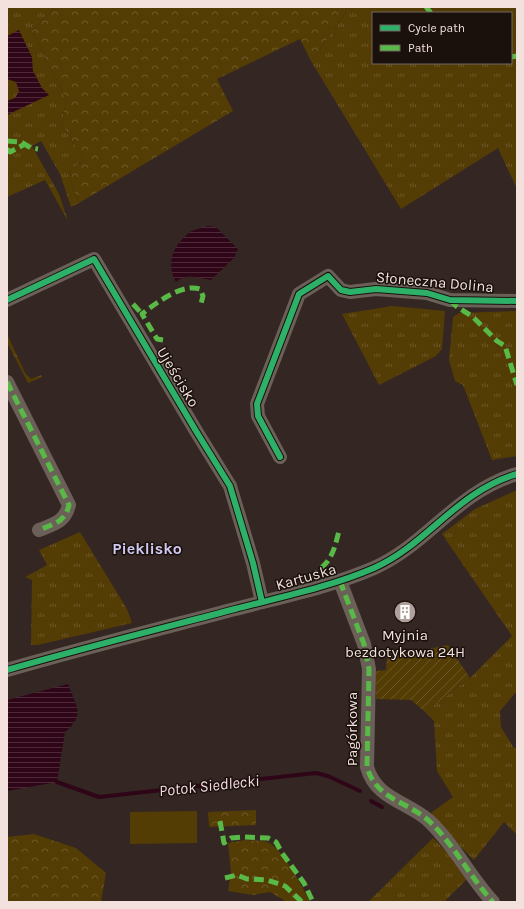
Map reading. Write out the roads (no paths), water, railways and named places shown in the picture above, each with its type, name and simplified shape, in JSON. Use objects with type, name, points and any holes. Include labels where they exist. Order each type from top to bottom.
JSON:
[{"type":"street","name":"Ujeścisko","points":[[7,300],[94,259],[230,486],[253,563],[262,602]]},
{"type":"street","name":"Słoneczna Dolina","points":[[280,456],[258,416],[258,404],[299,294],[328,276],[341,290],[350,292],[376,289],[427,293],[450,300],[517,301]]},
{"type":"street","points":[[9,390],[69,505],[67,514],[60,521],[39,530]]},
{"type":"street","name":"Kartuska","points":[[7,670],[83,648],[340,581],[375,568],[390,560],[473,494],[497,481],[517,474]]},
{"type":"street","name":"Pagórkowa","points":[[340,581],[364,644],[370,670],[367,767],[369,775],[383,794],[427,820],[432,825],[454,849],[476,884],[493,902]]},
{"type":"waterway","name":"Potok Siedlecki","points":[[57,782],[99,797],[316,773],[328,776],[360,791]]},
{"type":"waterway","name":"Potok Siedlecki","points":[[371,801],[382,807]]},
{"type":"place","name":"Myjnia bezdotykowa 24H","points":[[405,612]]},
{"type":"district","name":"Pieklisko","points":[[147,548]]}]
